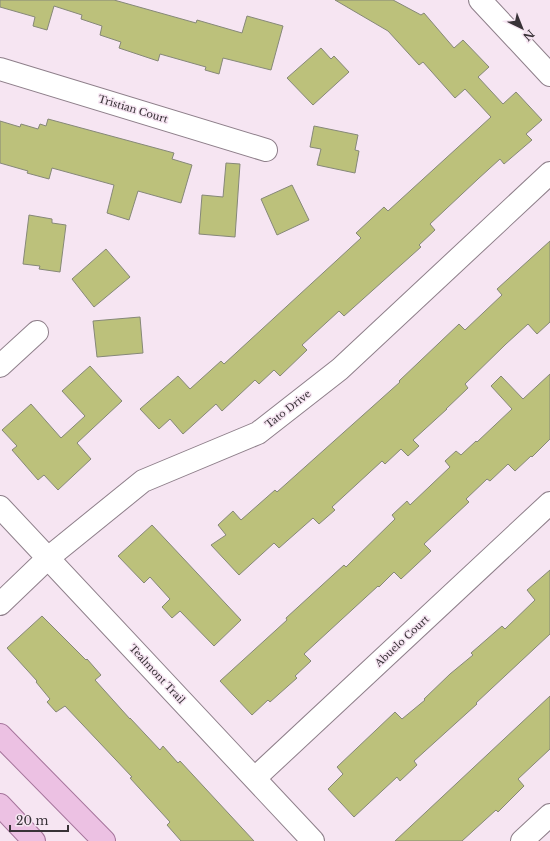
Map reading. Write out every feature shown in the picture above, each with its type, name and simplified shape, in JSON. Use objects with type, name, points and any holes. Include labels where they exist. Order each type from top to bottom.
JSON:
[{"type":"main road","points":[[0,735],[104,841]]},
{"type":"main road","points":[[0,805],[34,841]]},
{"type":"street","points":[[480,0],[550,75]]},
{"type":"street","name":"Tristian Court","points":[[0,69],[266,150]]},
{"type":"street","name":"Tato Drive","points":[[0,604],[48,558],[143,481],[258,432],[340,369],[550,173]]},
{"type":"street","points":[[0,366],[37,332]]},
{"type":"street","name":"Abuelo Court","points":[[254,778],[550,503]]},
{"type":"street","name":"Tealmont Trail","points":[[0,507],[313,841]]},
{"type":"street","points":[[522,841],[550,815]]},
{"type":"building","points":[[0,0],[114,0],[196,23],[197,20],[242,33],[247,16],[283,26],[271,70],[223,58],[219,74],[205,70],[206,67],[160,54],[158,61],[119,48],[121,42],[100,35],[102,26],[81,19],[82,15],[54,6],[47,30],[33,26],[35,17],[0,7]]},
{"type":"building","points":[[335,0],[393,0],[421,15],[424,13],[454,48],[463,40],[489,67],[478,77],[503,104],[516,92],[542,120],[526,134],[532,140],[504,164],[500,159],[478,179],[430,224],[435,230],[419,245],[421,247],[344,316],[339,311],[302,345],[307,350],[280,376],[274,370],[259,384],[255,380],[222,411],[216,404],[183,434],[170,419],[159,429],[140,409],[178,376],[190,389],[221,361],[224,364],[361,238],[356,233],[384,207],[388,211],[491,117],[465,89],[455,98],[423,62],[419,65],[388,31]]},
{"type":"building","points":[[321,48],[331,59],[334,56],[349,72],[313,105],[287,78]]},
{"type":"building","points":[[48,119],[174,153],[172,159],[192,165],[181,203],[138,191],[129,220],[107,213],[114,185],[52,168],[49,179],[0,163],[0,121],[20,127],[21,124],[38,129],[40,124],[46,126]]},
{"type":"building","points":[[314,126],[358,135],[355,150],[359,151],[355,173],[317,165],[321,149],[310,147]]},
{"type":"building","points":[[226,163],[240,164],[235,237],[199,234],[202,195],[223,197]]},
{"type":"building","points":[[292,185],[309,220],[277,235],[261,199]]},
{"type":"building","points":[[29,215],[52,219],[52,223],[66,225],[60,272],[39,269],[40,266],[23,264]]},
{"type":"building","points":[[550,241],[550,322],[537,334],[528,324],[506,344],[465,384],[468,388],[413,440],[419,446],[408,456],[401,449],[385,464],[382,461],[332,507],[335,510],[319,524],[313,518],[279,548],[274,543],[239,575],[211,545],[226,535],[218,525],[233,511],[241,520],[275,490],[277,492],[400,382],[399,381],[459,324],[465,330],[502,295],[497,289]]},
{"type":"building","points":[[106,249],[130,277],[94,307],[72,279]]},
{"type":"building","points":[[140,317],[143,353],[97,357],[93,321]]},
{"type":"building","points":[[90,366],[122,401],[77,443],[91,459],[58,490],[44,475],[38,480],[12,450],[17,446],[2,430],[31,404],[61,438],[85,416],[62,391]]},
{"type":"building","points":[[550,374],[550,439],[515,471],[508,464],[490,481],[487,479],[466,499],[469,502],[424,544],[431,551],[401,579],[394,572],[379,587],[378,586],[304,654],[311,661],[295,676],[297,678],[270,702],[268,700],[252,715],[220,681],[287,620],[286,618],[344,565],[346,567],[395,519],[392,515],[407,501],[410,505],[450,467],[445,461],[456,451],[461,455],[512,409],[491,386],[501,376],[523,399]]},
{"type":"building","points":[[152,525],[241,620],[214,646],[180,611],[172,618],[162,607],[170,599],[150,577],[144,583],[118,556]]},
{"type":"building","points":[[550,570],[550,634],[476,703],[477,704],[414,761],[417,765],[400,781],[397,777],[354,817],[328,789],[343,774],[337,767],[395,712],[402,719],[425,700],[424,699],[450,674],[473,655],[471,653],[502,626],[505,629],[535,600],[527,590]]},
{"type":"building","points":[[42,616],[86,660],[87,659],[101,675],[95,680],[130,719],[160,750],[163,746],[178,763],[180,761],[254,841],[181,841],[167,825],[170,822],[130,778],[132,777],[65,706],[56,712],[47,702],[50,699],[36,682],[37,681],[7,648]]},
{"type":"building","points":[[550,696],[550,749],[518,779],[524,786],[498,812],[496,810],[462,841],[395,841]]}]
